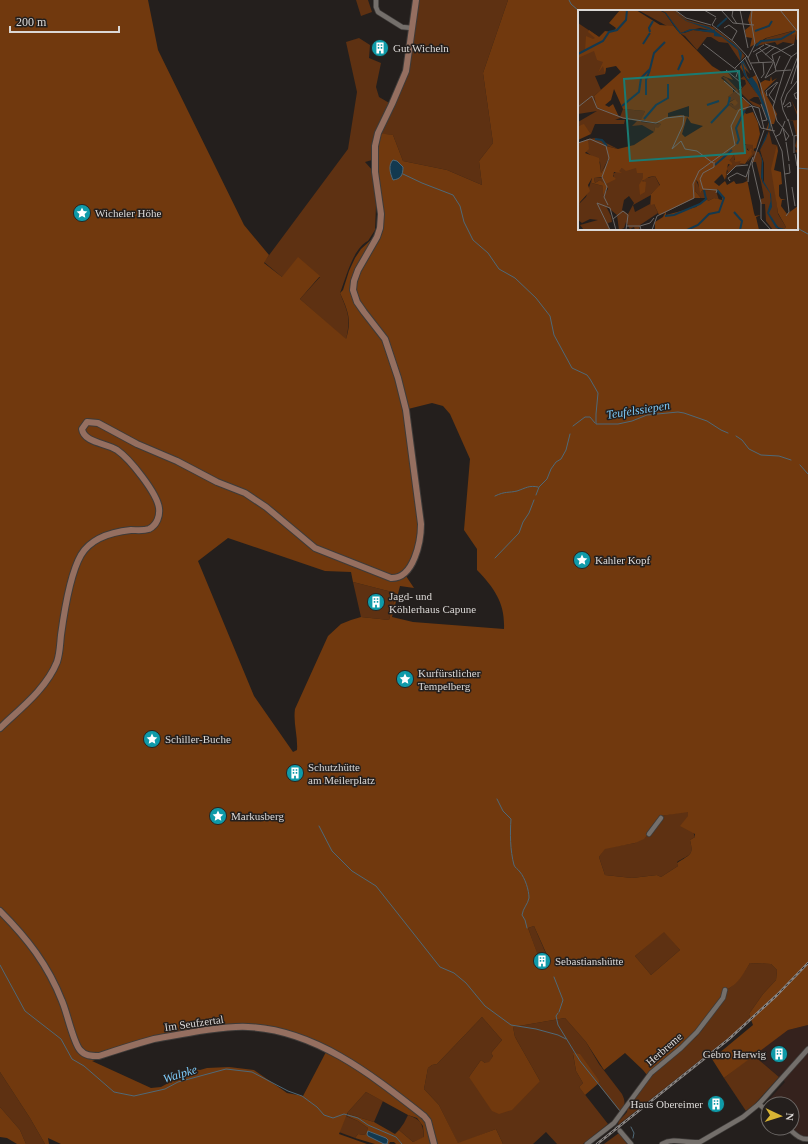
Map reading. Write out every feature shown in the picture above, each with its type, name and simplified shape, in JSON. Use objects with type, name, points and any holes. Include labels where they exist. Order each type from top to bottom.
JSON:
[{"type":"street","points":[[376,0],[378,12],[402,26],[412,28]]},
{"type":"street","points":[[0,728],[39,691],[55,666],[59,654],[68,597],[75,571],[83,553],[91,544],[105,536],[121,531],[144,530],[150,528],[156,523],[159,516],[157,501],[143,479],[118,451],[110,446],[91,440],[83,434],[82,429],[87,422],[91,421],[98,423],[137,444],[177,461],[217,482],[245,494],[266,507],[315,548],[391,578],[399,577],[407,572],[418,547],[421,530],[403,398],[387,343],[382,334],[360,307],[354,294],[353,286],[358,270],[377,237],[380,228],[381,214],[374,172],[375,146],[378,133],[404,76],[416,0]]},
{"type":"street","points":[[649,834],[661,818]]},
{"type":"street","name":"Im Seufzertal","points":[[0,911],[29,942],[46,967],[64,1005],[78,1048],[86,1055],[99,1056],[152,1040],[211,1030],[247,1027],[280,1032],[295,1036],[335,1053],[384,1086],[427,1119],[434,1144]]},
{"type":"street","name":"Herbreme","points":[[587,1144],[615,1124],[651,1073],[697,1032],[723,998],[725,990]]},
{"type":"street","points":[[662,1144],[671,1141],[700,1142],[736,1121],[759,1104],[808,1049]]},
{"type":"street","points":[[620,1131],[631,1144]]},
{"type":"street","points":[[797,1136],[805,1140],[808,1139]]},
{"type":"shaded area","points":[[0,0],[148,0],[158,50],[244,225],[269,255],[264,263],[282,277],[298,257],[320,276],[300,299],[346,339],[349,321],[340,293],[343,290],[355,258],[361,249],[372,239],[377,228],[378,133],[393,135],[403,161],[447,170],[482,185],[479,161],[493,143],[483,73],[508,0],[808,0],[808,1025],[788,1030],[724,1078],[712,1059],[753,1025],[749,1014],[763,994],[776,980],[777,970],[771,964],[750,963],[740,978],[728,989],[691,1036],[647,1075],[625,1053],[604,1070],[586,1042],[565,1018],[513,1027],[515,1037],[540,1081],[512,1110],[499,1114],[492,1111],[469,1077],[481,1060],[485,1063],[489,1062],[493,1056],[491,1053],[502,1040],[482,1017],[437,1064],[428,1068],[424,1089],[439,1105],[458,1143],[496,1129],[503,1144],[396,1144],[394,1142],[390,1142],[387,1144],[388,1140],[369,1131],[367,1135],[384,1144],[375,1144],[355,1138],[358,1134],[365,1135],[368,1128],[347,1116],[348,1114],[374,1122],[395,1134],[399,1130],[413,1142],[424,1137],[423,1126],[417,1118],[408,1115],[366,1092],[348,1112],[339,1134],[367,1144],[61,1144],[48,1138],[49,1144],[45,1144],[0,1072]],"holes":[[[432,403],[443,406],[450,414],[470,459],[464,530],[477,549],[477,570],[494,590],[501,604],[504,629],[413,622],[392,617],[400,586],[414,588],[406,576],[415,559],[423,526],[408,409]],[[228,538],[325,571],[351,572],[353,582],[396,593],[389,620],[361,617],[341,624],[328,636],[295,709],[297,750],[293,752],[254,696],[198,561]],[[688,812],[688,816],[680,826],[695,834],[695,837],[690,840],[690,854],[677,863],[678,866],[661,877],[657,875],[632,878],[605,875],[599,857],[605,849],[635,843],[644,839],[661,816]],[[534,926],[547,955],[539,958],[528,928]],[[664,932],[680,950],[651,975],[635,956]],[[230,1029],[243,1029],[268,1032],[292,1038],[326,1052],[303,1096],[287,1093],[254,1070],[229,1067],[207,1068],[200,1070],[194,1069],[177,1076],[172,1081],[161,1087],[151,1088],[92,1061],[155,1041]]]},
{"type":"shaded area","points":[[356,0],[368,0],[372,12],[361,16]]},
{"type":"shaded area","points":[[419,0],[508,0],[483,73],[493,143],[479,161],[482,185],[447,170],[403,161],[393,135],[380,134],[401,87]]},
{"type":"shaded area","points":[[359,38],[370,45],[369,58],[381,63],[376,87],[379,97],[391,104],[372,142],[372,160],[365,162],[373,171],[376,205],[375,230],[368,241],[358,250],[354,257],[340,293],[348,315],[346,340],[300,299],[320,277],[282,277],[264,262],[348,149],[357,92],[346,42]]},
{"type":"shaded area","points":[[353,582],[396,593],[389,620],[361,617]]},
{"type":"shaded area","points":[[688,811],[688,816],[695,837],[690,840],[690,854],[677,862],[678,866],[661,877],[657,875],[632,878],[605,875],[599,857],[605,848],[635,843],[661,816]]},
{"type":"shaded area","points":[[534,926],[547,956],[539,959],[528,928]]},
{"type":"shaded area","points":[[664,931],[680,950],[651,975],[635,956]]},
{"type":"shaded area","points":[[750,963],[771,964],[777,970],[776,980],[763,994],[749,1014],[751,1020],[618,1125],[619,1119],[620,1120],[627,1112],[628,1106],[655,1071],[696,1037],[725,998],[728,989],[743,974]]},
{"type":"shaded area","points":[[482,1017],[502,1040],[491,1053],[493,1056],[489,1063],[485,1063],[481,1060],[469,1077],[540,1081],[515,1037],[513,1027],[565,1018],[586,1042],[599,1064],[622,1094],[624,1106],[622,1110],[620,1112],[598,1084],[600,1082],[573,1054],[576,1071],[583,1083],[579,1087],[608,1124],[583,1144],[557,1144],[546,1132],[533,1144],[503,1144],[496,1129],[458,1144],[439,1105],[424,1089],[428,1068],[437,1064]]},
{"type":"shaded area","points":[[808,1025],[808,1136],[800,1134],[800,1096],[772,1096],[785,1082],[753,1055],[788,1030]]},
{"type":"shaded area","points":[[573,1053],[580,1054],[600,1082],[585,1095],[579,1087],[583,1083],[576,1071]]},
{"type":"shaded area","points":[[753,1055],[779,1077],[762,1096],[760,1096],[760,1098],[753,1106],[746,1111],[724,1078]]},
{"type":"shaded area","points":[[0,1072],[45,1144],[26,1144],[20,1130],[0,1107]]},
{"type":"shaded area","points":[[366,1092],[383,1101],[374,1122],[348,1114],[348,1112]]},
{"type":"shaded area","points":[[0,1107],[20,1130],[26,1144],[17,1144],[7,1138],[0,1137]]},
{"type":"shaded area","points":[[408,1115],[419,1121],[422,1125],[424,1138],[413,1142],[399,1130]]},
{"type":"shaded area","points":[[346,1116],[358,1121],[368,1128],[365,1135],[358,1134],[355,1138],[339,1132]]},
{"type":"shaded area","points":[[619,1133],[627,1144],[604,1144]]},
{"type":"water","points":[[393,160],[397,161],[403,167],[403,172],[398,179],[393,180],[390,164]]},
{"type":"water","points":[[368,1131],[386,1138],[388,1140],[387,1144],[368,1136]]},
{"type":"waterway","points":[[569,0],[578,10]]},
{"type":"waterway","points":[[798,168],[808,169]]},
{"type":"waterway","name":"Teufelssiepen","points":[[403,174],[453,195],[460,206],[464,222],[473,240],[488,253],[499,269],[515,278],[536,298],[550,316],[554,335],[572,368],[587,375],[598,393],[596,424],[618,424],[632,421],[647,415],[678,412],[707,421],[728,433]]},
{"type":"waterway","points":[[798,226],[799,229],[808,234]]},
{"type":"waterway","points":[[573,426],[585,417],[590,417],[595,423]]},
{"type":"waterway","points":[[536,495],[539,487],[547,479],[551,469],[556,462],[561,459],[566,450],[570,434]]},
{"type":"waterway","name":"Teufelssiepen","points":[[736,436],[742,440],[749,449],[761,455],[779,456],[791,460]]},
{"type":"waterway","name":"Teufelssiepen","points":[[800,465],[808,474]]},
{"type":"waterway","points":[[495,496],[530,487],[538,487]]},
{"type":"waterway","points":[[495,558],[519,533],[534,500]]},
{"type":"waterway","points":[[497,799],[503,811],[511,819],[510,830],[514,865],[525,881],[529,898],[522,915],[527,928]]},
{"type":"waterway","points":[[319,826],[332,851],[352,871],[376,886],[440,967],[454,973],[466,983],[485,1006],[511,1025],[536,1029],[558,1035],[566,1039]]},
{"type":"waterway","name":"Walpke","points":[[0,965],[25,1011],[61,1039],[72,1059],[84,1066],[114,1092],[134,1096],[165,1089],[178,1082],[226,1069],[252,1072],[288,1091],[302,1096],[317,1107],[324,1115],[333,1118],[344,1114],[358,1118],[368,1125],[396,1137],[402,1144]]},
{"type":"waterway","points":[[554,977],[563,1000],[559,1012]]},
{"type":"waterway","points":[[558,1013],[556,1016],[558,1025],[580,1061],[620,1111]]},
{"type":"waterway","points":[[631,1127],[634,1133],[633,1138]]},
{"type":"tunnel","points":[[616,1126],[620,1131]]},
{"type":"railway","points":[[597,1144],[729,1039],[777,995],[808,963]]},
{"type":"place","name":"Gut Wicheln","points":[[380,48]]},
{"type":"place","name":"Wicheler Höhe","points":[[82,213]]},
{"type":"place","name":"Kahler Kopf","points":[[582,560]]},
{"type":"place","name":"Jagd- und Köhlerhaus Capune","points":[[376,602]]},
{"type":"place","name":"Kurfürstlicher Tempelberg","points":[[405,679]]},
{"type":"place","name":"Schiller-Buche","points":[[152,739]]},
{"type":"place","name":"Schutzhütte am Meilerplatz","points":[[295,773]]},
{"type":"place","name":"Markusberg","points":[[218,816]]},
{"type":"place","name":"Sebastianshütte","points":[[542,961]]},
{"type":"place","name":"Gebro Herwig","points":[[779,1054]]},
{"type":"place","name":"Haus Obereimer","points":[[716,1104]]}]
